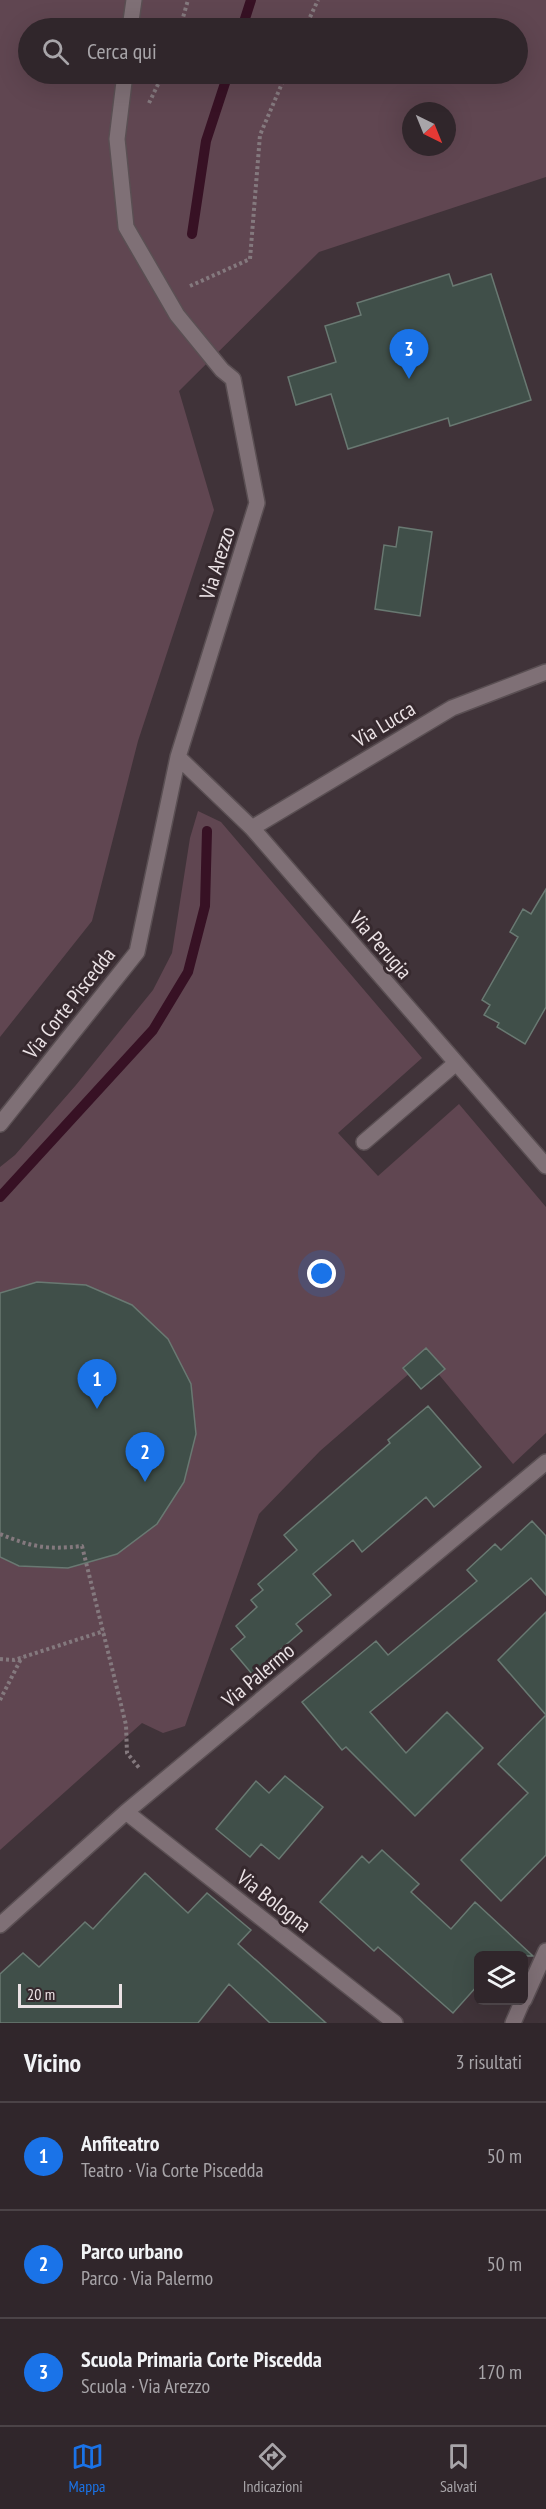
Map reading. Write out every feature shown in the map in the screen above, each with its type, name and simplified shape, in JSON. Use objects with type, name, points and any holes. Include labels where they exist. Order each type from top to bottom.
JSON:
[{"type":"street","points":[[131,18],[134,0]]},
{"type":"street","points":[[124,84],[117,139],[126,227],[166,296]]},
{"type":"street","name":"Via Arezzo","points":[[166,296],[177,315],[222,370],[233,379],[257,503],[178,757]]},
{"type":"street","name":"Via Lucca","points":[[252,828],[452,708],[546,672]]},
{"type":"street","name":"Via Perugia","points":[[178,757],[252,828],[456,1063],[544,1157]]},
{"type":"street","name":"Via Corte Piscedda","points":[[0,1124],[137,952],[178,757]]},
{"type":"street","points":[[364,1142],[456,1063]]},
{"type":"street","name":"Via Palermo","points":[[0,1925],[126,1812],[546,1462]]},
{"type":"street","name":"Via Bologna","points":[[126,1812],[395,2023]]},
{"type":"street","points":[[528,1989],[546,1951]]},
{"type":"street","points":[[513,2023],[521,2005]]},
{"type":"path","points":[[183,18],[188,0]]},
{"type":"path","points":[[310,18],[318,0]]},
{"type":"path","points":[[166,296],[250,260],[260,135],[282,84]]},
{"type":"path","points":[[0,1534],[24,1544],[51,1549],[82,1546],[126,1725],[127,1753],[156,1787]]},
{"type":"path","points":[[0,1659],[14,1660],[104,1630]]},
{"type":"path","points":[[0,1700],[23,1657]]},
{"type":"shaded area","points":[[0,0],[546,0],[546,177],[319,252],[179,391],[214,510],[138,741],[92,921],[0,1037]]},
{"type":"shaded area","points":[[198,811],[221,822],[422,1058],[338,1133],[378,1176],[459,1104],[546,1207],[546,1433],[513,1464],[426,1359],[320,1451],[259,1514],[185,1726],[163,1733],[142,1723],[0,1850],[0,1167],[15,1155],[76,1085],[153,990],[172,953],[190,838]]},
{"type":"building","points":[[449,274],[453,286],[491,274],[531,400],[450,426],[448,418],[348,449],[331,394],[296,405],[288,377],[336,362],[325,326],[361,315],[357,303]]},
{"type":"building","points":[[399,527],[432,532],[420,616],[375,609],[384,545],[396,547]]},
{"type":"building","points":[[546,889],[546,1007],[525,1044],[497,1027],[499,1023],[484,1015],[490,1005],[482,1000],[518,937],[510,932],[523,909],[531,914]]},
{"type":"building","points":[[37,1282],[86,1285],[132,1305],[168,1339],[191,1384],[196,1434],[184,1482],[157,1524],[117,1554],[68,1568],[19,1566],[0,1557],[0,1293]]},
{"type":"building","points":[[426,1348],[445,1369],[421,1389],[403,1368]]},
{"type":"building","points":[[428,1406],[481,1467],[434,1507],[426,1497],[362,1552],[353,1540],[313,1574],[331,1595],[296,1624],[302,1631],[252,1674],[231,1649],[245,1637],[236,1626],[257,1607],[251,1600],[263,1590],[258,1584],[297,1550],[284,1535],[390,1443],[388,1440]]},
{"type":"building","points":[[532,1521],[546,1536],[546,1595],[531,1578],[370,1712],[406,1753],[447,1712],[483,1748],[415,1816],[346,1747],[342,1750],[302,1702],[376,1641],[388,1655],[477,1581],[467,1570],[495,1544],[501,1550]]},
{"type":"building","points":[[546,1612],[546,1715],[498,1660]]},
{"type":"building","points":[[546,1715],[546,1855],[501,1901],[461,1860],[528,1793],[498,1764]]},
{"type":"building","points":[[285,1776],[323,1807],[279,1859],[261,1844],[250,1857],[216,1829],[256,1781],[269,1793]]},
{"type":"building","points":[[382,1850],[419,1884],[411,1892],[451,1929],[475,1902],[528,1951],[474,1951],[474,1989],[453,2013],[378,1947],[374,1951],[320,1902],[362,1856],[369,1863]]},
{"type":"building","points":[[145,1873],[188,1913],[207,1893],[251,1930],[238,1944],[326,2023],[270,2023],[229,1984],[198,2023],[0,2023],[0,1974],[23,1953],[39,1967],[85,1922],[93,1929]]},
{"type":"waterway","points":[[245,18],[251,0]]},
{"type":"waterway","points":[[192,234],[206,141],[225,84]]},
{"type":"waterway","points":[[0,1197],[153,1030],[188,972],[205,906],[207,831]]},
{"type":"place","name":"Scuola Primaria Corte Piscedda","points":[[409,379]]},
{"type":"place","name":"Anfiteatro","points":[[97,1409]]},
{"type":"place","name":"Parco urbano","points":[[145,1482]]}]
